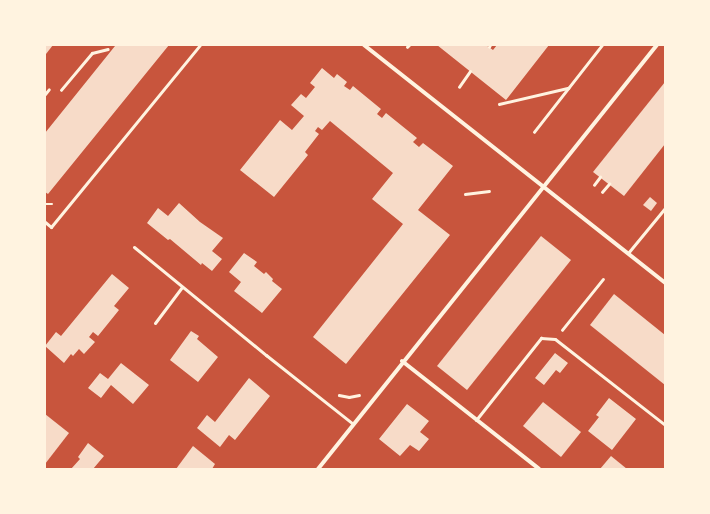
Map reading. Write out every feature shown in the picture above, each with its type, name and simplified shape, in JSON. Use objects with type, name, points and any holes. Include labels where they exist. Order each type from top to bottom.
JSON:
[{"type":"street","points":[[364,45],[665,283]]},
{"type":"street","points":[[318,469],[402,361],[657,45]]},
{"type":"street","points":[[402,361],[539,469]]},
{"type":"lane","points":[[45,222],[51,227],[200,45]]},
{"type":"lane","points":[[45,94],[49,89]]},
{"type":"lane","points":[[628,253],[665,208]]},
{"type":"lane","points":[[134,247],[353,424]]},
{"type":"lane","points":[[154,323],[182,287]]},
{"type":"lane","points":[[476,420],[541,338],[555,339],[665,425]]},
{"type":"path","points":[[534,132],[602,45]]},
{"type":"path","points":[[58,95],[92,52],[108,49]]},
{"type":"path","points":[[459,87],[470,72]]},
{"type":"path","points":[[499,104],[568,88]]},
{"type":"path","points":[[594,185],[600,178]]},
{"type":"path","points":[[602,192],[608,184]]},
{"type":"path","points":[[465,194],[489,191]]},
{"type":"path","points":[[555,339],[603,279]]},
{"type":"path","points":[[336,395],[349,397],[359,395],[362,392]]},
{"type":"building","points":[[45,45],[53,45],[46,54],[45,54]]},
{"type":"building","points":[[113,45],[169,45],[48,194],[45,192],[45,133],[115,46]]},
{"type":"building","points":[[437,45],[486,45],[493,50],[497,45],[549,45],[506,100]]},
{"type":"building","points":[[322,68],[334,78],[337,74],[347,82],[344,86],[350,90],[353,86],[381,109],[377,114],[382,118],[386,113],[417,138],[413,142],[419,147],[423,143],[453,166],[418,210],[450,235],[346,364],[313,337],[403,224],[372,199],[393,173],[330,121],[322,130],[318,127],[315,131],[319,134],[305,152],[308,155],[274,197],[240,170],[280,120],[292,130],[304,116],[291,105],[301,94],[306,98],[315,87],[310,83]]},
{"type":"building","points":[[665,82],[665,144],[624,196],[593,172]]},
{"type":"building","points":[[650,197],[657,203],[651,211],[643,205]]},
{"type":"building","points":[[179,203],[200,222],[223,238],[212,251],[222,259],[212,271],[202,263],[201,265],[170,239],[168,240],[147,223],[158,208],[168,216]]},
{"type":"building","points":[[541,236],[571,260],[467,390],[437,366]]},
{"type":"building","points":[[244,253],[257,262],[254,266],[264,274],[266,272],[273,279],[272,281],[282,289],[262,313],[234,291],[241,282],[229,272]]},
{"type":"building","points":[[112,274],[129,288],[114,306],[119,310],[98,336],[93,332],[89,337],[95,342],[84,354],[79,349],[73,356],[71,354],[64,363],[45,346],[56,332],[61,336]]},
{"type":"building","points":[[614,294],[665,335],[665,385],[590,325]]},
{"type":"building","points":[[191,331],[199,336],[197,339],[218,357],[198,382],[170,360]]},
{"type":"building","points":[[555,353],[568,363],[560,373],[556,370],[544,385],[535,378]]},
{"type":"building","points":[[121,363],[149,385],[133,404],[111,385],[101,398],[88,388],[100,373],[108,379]]},
{"type":"building","points":[[249,378],[270,396],[235,440],[229,435],[220,447],[197,428],[207,415],[215,422]]},
{"type":"building","points":[[609,398],[636,419],[612,450],[588,431],[599,417],[596,415]]},
{"type":"building","points":[[543,402],[581,432],[561,457],[523,426]]},
{"type":"building","points":[[407,404],[429,421],[420,432],[429,439],[419,451],[410,445],[400,456],[379,439]]},
{"type":"building","points":[[45,414],[69,433],[45,464]]},
{"type":"building","points":[[88,443],[104,456],[93,469],[71,469],[80,459],[78,457]]},
{"type":"building","points":[[193,446],[215,464],[212,469],[176,469]]},
{"type":"building","points":[[611,456],[627,469],[600,469]]}]
